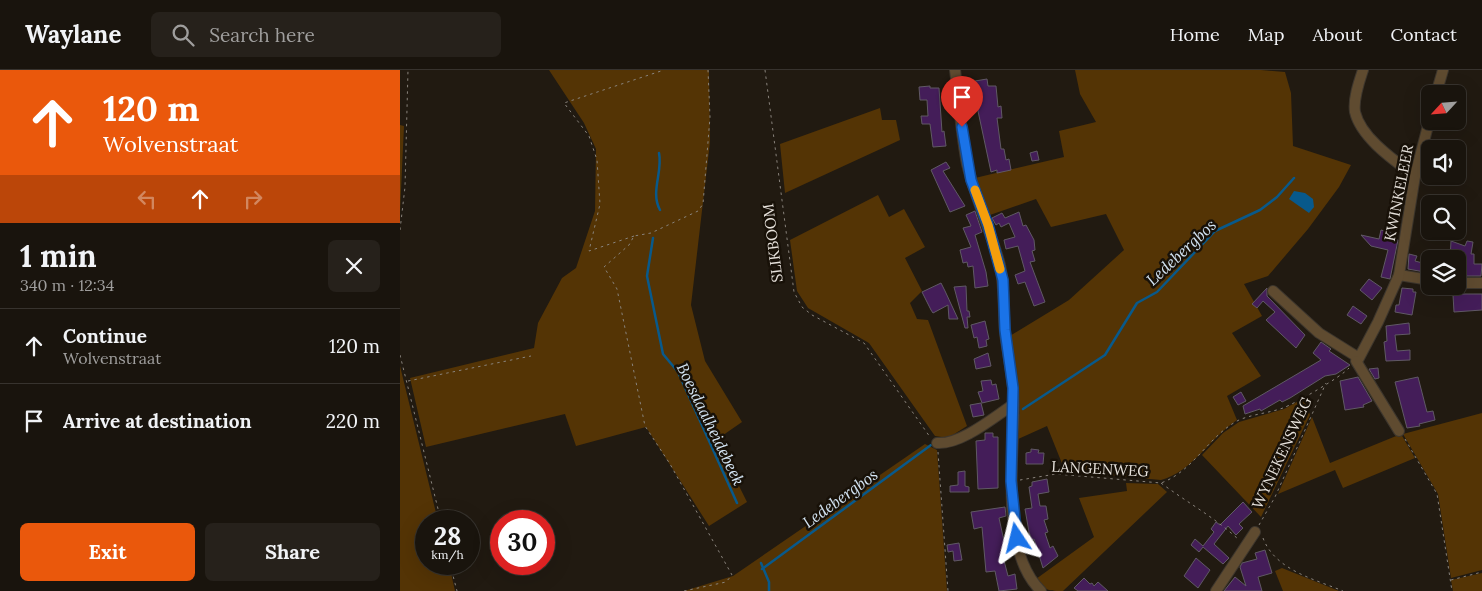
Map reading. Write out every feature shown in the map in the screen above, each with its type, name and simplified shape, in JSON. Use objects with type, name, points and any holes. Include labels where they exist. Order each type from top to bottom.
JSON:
[{"type":"street","points":[[955,70],[967,162],[988,225],[1003,280],[1005,330],[1014,404],[1011,481],[1013,518],[1022,556],[1027,569],[1041,591]]},
{"type":"street","points":[[1362,70],[1355,111],[1362,127],[1382,150],[1415,176]]},
{"type":"street","points":[[1439,85],[1443,70]]},
{"type":"street","name":"KWINKELEER","points":[[1273,291],[1319,333],[1358,358],[1378,322],[1399,274],[1415,176],[1427,130]]},
{"type":"street","points":[[1399,274],[1421,278]]},
{"type":"street","points":[[1466,283],[1482,283]]},
{"type":"street","points":[[1356,361],[1400,431]]},
{"type":"street","points":[[937,443],[946,444],[958,440],[1014,404]]},
{"type":"street","points":[[1216,591],[1246,546],[1258,533]]},
{"type":"path","points":[[400,230],[405,187],[408,70]]},
{"type":"path","points":[[664,70],[564,103],[588,136],[597,160],[600,204],[589,251],[634,236],[651,233],[698,211],[703,204],[710,117],[708,70]]},
{"type":"path","name":"SLIKBOOM","points":[[765,70],[794,292],[802,307],[812,315],[864,343],[931,439],[937,443]]},
{"type":"path","points":[[634,236],[629,244],[604,268],[617,289],[645,426],[670,464],[732,575],[726,582],[684,591]]},
{"type":"path","points":[[400,355],[437,510]]},
{"type":"path","points":[[407,381],[531,356]]},
{"type":"path","name":"LANGENWEG","points":[[1011,481],[1056,474],[1161,483],[1170,480],[1188,466],[1222,432],[1238,421],[1284,408],[1345,372],[1356,361]]},
{"type":"path","name":"WYNEKENSWEG","points":[[1258,533],[1326,383]]},
{"type":"path","points":[[1400,431],[1437,494],[1452,591]]},
{"type":"path","points":[[937,443],[948,591]]},
{"type":"path","points":[[1161,483],[1216,519],[1246,546]]},
{"type":"path","points":[[1258,533],[1268,550],[1281,564],[1343,591]]},
{"type":"path","points":[[1450,580],[1482,572]]},
{"type":"path","points":[[453,575],[457,591]]},
{"type":"shaded area","points":[[549,70],[709,70],[710,142],[691,305],[705,361],[742,422],[716,440],[747,502],[709,526],[646,427],[576,446],[565,414],[426,447],[410,378],[534,348],[538,323],[562,278],[576,268],[595,211],[596,149],[584,123]]},
{"type":"shaded area","points":[[1075,70],[1261,70],[1285,72],[1291,93],[1293,146],[1351,165],[1339,187],[1308,229],[1268,276],[1244,284],[1262,316],[1232,333],[1261,376],[1227,396],[1237,420],[1182,470],[1161,480],[1065,471],[1047,426],[1016,440],[1016,421],[1020,413],[1018,388],[1008,337],[1069,300],[1124,250],[1106,214],[1051,227],[1036,199],[990,215],[975,178],[1064,157],[1059,131],[1096,122],[1080,94]]},
{"type":"shaded area","points":[[880,108],[882,120],[896,120],[900,140],[785,193],[780,144]]},
{"type":"shaded area","points":[[400,125],[404,126],[400,212]]},
{"type":"shaded area","points":[[878,195],[889,217],[904,209],[925,247],[905,258],[922,291],[910,303],[917,319],[928,320],[967,426],[948,438],[935,436],[869,343],[808,308],[797,291],[790,240]]},
{"type":"shaded area","points":[[400,366],[435,510],[415,510],[415,575],[451,575],[455,591],[400,591]]},
{"type":"shaded area","points":[[1304,398],[1310,415],[1261,517],[1202,455],[1223,433],[1239,422],[1284,409]]},
{"type":"shaded area","points":[[1482,413],[1482,570],[1451,578],[1438,494],[1403,434]]},
{"type":"shaded area","points":[[1312,417],[1330,463],[1401,434],[1415,458],[1343,488],[1335,470],[1278,494]]},
{"type":"shaded area","points":[[925,444],[937,450],[947,591],[684,591],[733,576]]},
{"type":"shaded area","points":[[1126,483],[1158,484],[1167,492],[1063,591],[1051,590],[1042,586],[1036,579],[1094,537],[1079,498],[1127,491]]},
{"type":"shaded area","points":[[1282,568],[1339,591],[1283,591],[1275,571]]},
{"type":"shaded area","points":[[1482,573],[1482,591],[1453,591],[1451,580]]},
{"type":"water","points":[[1294,191],[1305,193],[1313,199],[1314,207],[1309,213],[1289,199]]},
{"type":"building","points":[[987,79],[988,86],[996,86],[998,107],[1001,106],[1002,118],[997,118],[1001,149],[1004,149],[1006,160],[1009,159],[1011,170],[997,173],[997,170],[991,172],[978,111],[975,81]]},
{"type":"building","points":[[930,86],[930,88],[939,88],[942,132],[944,131],[946,146],[933,147],[930,124],[922,124],[921,116],[928,116],[927,100],[920,100],[919,87]]},
{"type":"building","points":[[1037,151],[1039,160],[1032,161],[1030,153]]},
{"type":"building","points":[[946,162],[950,168],[943,171],[965,206],[950,212],[931,170]]},
{"type":"building","points":[[975,211],[982,232],[975,235],[986,272],[988,286],[975,288],[973,266],[968,267],[967,262],[963,263],[960,250],[971,247],[963,228],[971,226],[966,215]]},
{"type":"building","points":[[1019,212],[1023,226],[1026,225],[1034,240],[1035,250],[1032,251],[1035,261],[1030,262],[1045,302],[1034,306],[1025,282],[1018,284],[1015,275],[1025,271],[1018,246],[1006,249],[1004,240],[1015,237],[1009,223],[1001,227],[999,223],[996,225],[992,218],[1002,213],[1005,218]]},
{"type":"building","points":[[1381,230],[1392,233],[1391,239],[1398,240],[1390,279],[1381,277],[1388,250],[1371,246],[1361,235],[1379,239]]},
{"type":"building","points":[[1451,241],[1465,246],[1467,241],[1473,242],[1471,254],[1474,254],[1474,264],[1482,264],[1481,276],[1466,276],[1466,250],[1450,250]]},
{"type":"building","points":[[1409,254],[1417,256],[1415,261],[1421,263],[1421,271],[1408,269]]},
{"type":"building","points":[[1369,279],[1382,288],[1372,300],[1360,290]]},
{"type":"building","points":[[941,283],[958,319],[949,319],[948,305],[933,313],[922,292]]},
{"type":"building","points":[[966,286],[967,311],[969,311],[970,317],[967,317],[968,328],[965,328],[954,287]]},
{"type":"building","points":[[1267,288],[1267,296],[1305,335],[1296,348],[1266,320],[1275,312],[1263,301],[1257,308],[1252,304]]},
{"type":"building","points":[[1402,288],[1413,289],[1413,292],[1416,292],[1412,315],[1395,312],[1396,305],[1399,305]]},
{"type":"building","points":[[1482,294],[1482,310],[1454,312],[1453,295]]},
{"type":"building","points":[[1353,306],[1367,316],[1361,324],[1347,315]]},
{"type":"building","points":[[985,321],[989,339],[986,340],[987,346],[979,348],[977,337],[974,338],[971,325]]},
{"type":"building","points":[[1409,323],[1410,334],[1395,335],[1397,351],[1410,350],[1410,360],[1386,361],[1384,342],[1387,341],[1386,326]]},
{"type":"building","points":[[1321,342],[1331,349],[1329,351],[1350,365],[1336,374],[1325,376],[1282,402],[1280,400],[1261,411],[1260,409],[1245,414],[1243,406],[1321,360],[1313,353]]},
{"type":"building","points":[[988,353],[991,366],[976,369],[974,359]]},
{"type":"building","points":[[1378,368],[1379,378],[1375,379],[1369,369]]},
{"type":"building","points":[[1358,377],[1372,401],[1363,405],[1364,407],[1345,410],[1340,381]]},
{"type":"building","points":[[1418,377],[1427,412],[1433,411],[1435,420],[1419,424],[1420,426],[1407,428],[1395,382]]},
{"type":"building","points":[[991,380],[992,385],[996,384],[999,399],[982,403],[978,392],[983,391],[981,381]]},
{"type":"building","points":[[1241,392],[1246,401],[1238,405],[1233,397]]},
{"type":"building","points":[[981,403],[984,415],[973,417],[970,405]]},
{"type":"building","points":[[985,433],[993,433],[993,437],[998,437],[998,488],[978,489],[976,441],[985,440]]},
{"type":"building","points":[[1031,449],[1039,450],[1038,453],[1044,453],[1043,464],[1026,464],[1026,453],[1031,452]]},
{"type":"building","points":[[965,471],[965,486],[969,487],[969,492],[950,492],[950,486],[958,485],[958,472]]},
{"type":"building","points":[[1047,479],[1049,492],[1038,494],[1040,506],[1046,506],[1048,519],[1044,520],[1048,532],[1045,533],[1050,548],[1053,546],[1058,556],[1043,568],[1034,539],[1032,540],[1029,532],[1025,509],[1032,508],[1029,487],[1032,486],[1032,482]]},
{"type":"building","points":[[1243,502],[1252,512],[1239,524],[1243,528],[1236,535],[1228,526],[1214,544],[1229,558],[1223,564],[1203,547],[1199,552],[1191,545],[1195,539],[1203,546],[1214,532],[1211,529],[1216,522],[1220,525]]},
{"type":"building","points":[[1005,507],[1006,516],[999,518],[1004,541],[1010,541],[1011,549],[1001,549],[1008,576],[1015,574],[1017,589],[999,591],[995,571],[986,572],[982,527],[974,529],[971,512]]},
{"type":"building","points":[[959,543],[962,560],[954,561],[953,551],[948,552],[947,545]]},
{"type":"building","points":[[1265,550],[1272,573],[1258,577],[1262,591],[1224,591],[1235,577],[1246,586],[1240,567],[1242,563],[1257,559],[1255,553]]},
{"type":"building","points":[[1196,558],[1210,570],[1198,588],[1184,576]]},
{"type":"building","points":[[1084,578],[1094,586],[1098,582],[1108,591],[1078,591],[1074,588]]},
{"type":"waterway","name":"Boesdaalheidebeek","points":[[659,153],[656,196],[660,210]]},
{"type":"waterway","name":"Ledebergbos","points":[[1023,409],[1105,355],[1137,303],[1157,292],[1215,231],[1260,210],[1277,197],[1294,178]]},
{"type":"waterway","name":"Boesdaalheidebeek","points":[[653,238],[647,276],[663,354],[678,372],[737,503]]},
{"type":"waterway","name":"Ledebergbos","points":[[762,569],[931,445]]},
{"type":"waterway","name":"Boesdaalheidebeek","points":[[761,563],[769,582],[769,591]]},
{"type":"slow traffic","points":[[975,190],[988,225],[1000,269]]},
{"type":"route","points":[[962,127],[971,180],[988,225],[1003,280],[1005,330],[1014,404],[1011,481],[1013,518],[1017,538]]}]
